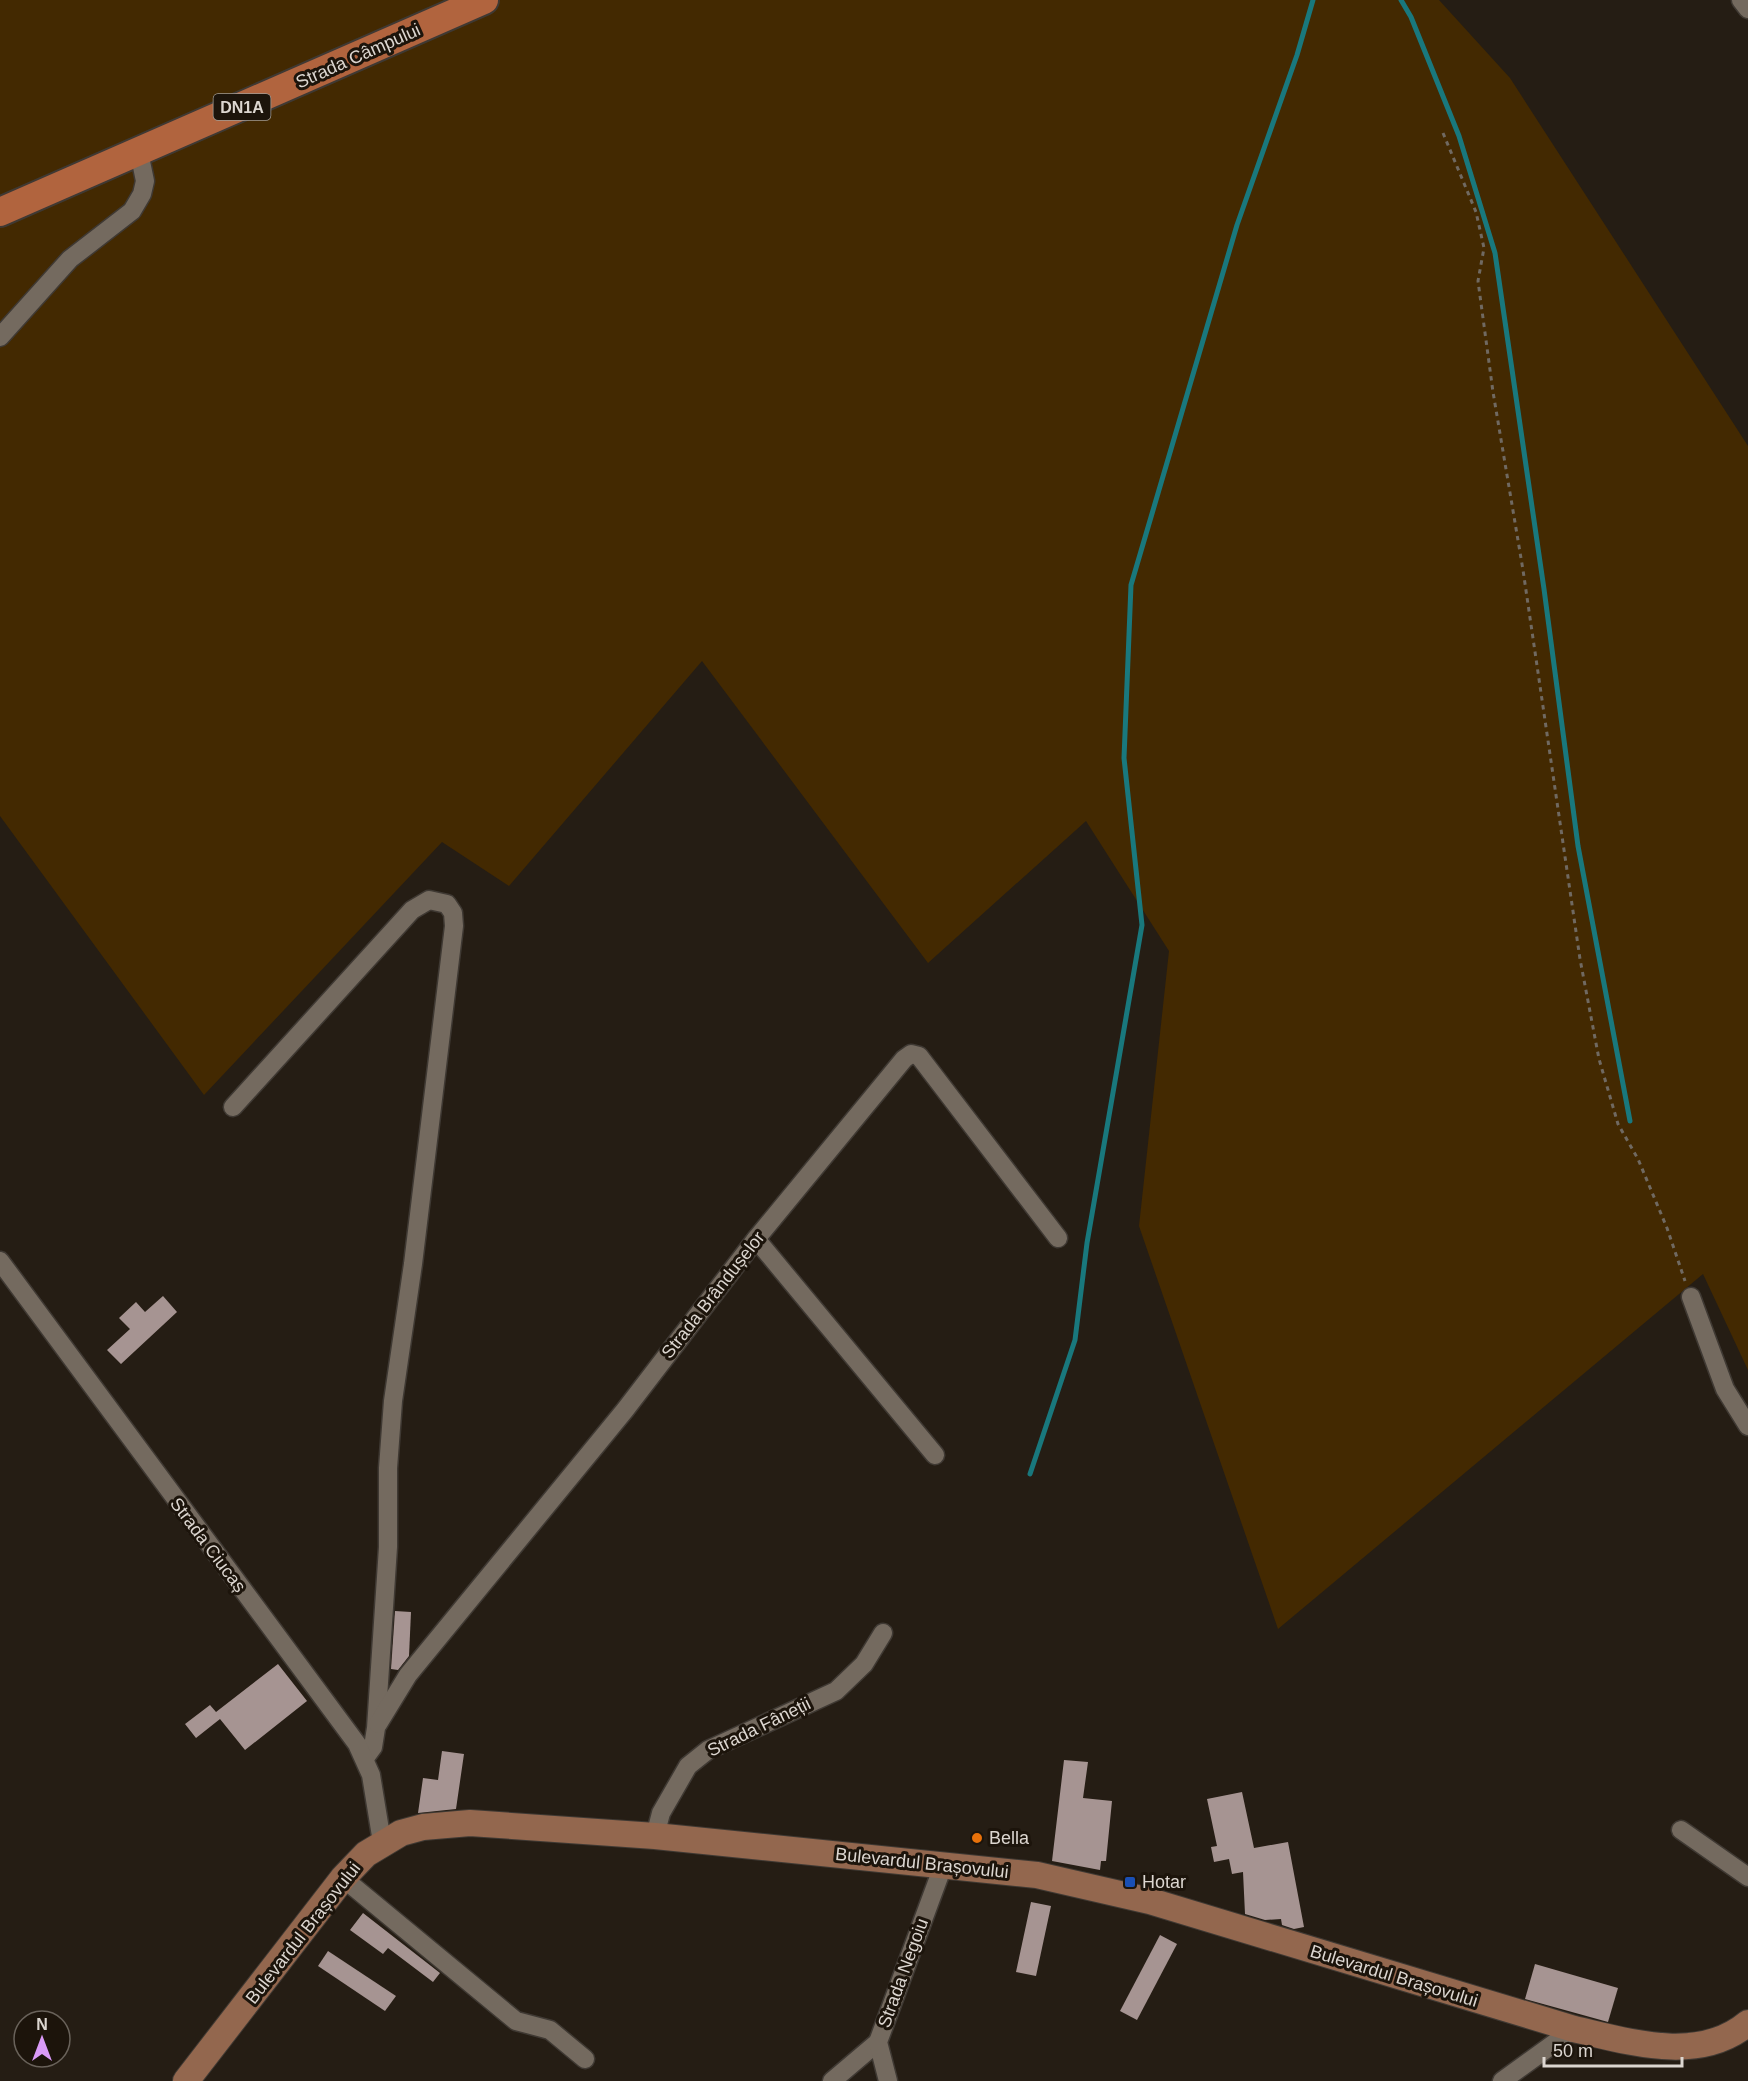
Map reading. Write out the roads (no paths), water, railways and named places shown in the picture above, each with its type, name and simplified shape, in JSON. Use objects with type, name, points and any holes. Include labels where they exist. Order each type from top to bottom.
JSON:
[{"type":"main road","name":"Strada Câmpului","points":[[0,212],[484,0]]},
{"type":"main road","name":"Bulevardul Brașovului","points":[[186,2081],[343,1878],[366,1854],[382,1842],[423,1827],[470,1823],[655,1836],[1037,1875],[1112,1891],[1574,2029],[1633,2043],[1683,2047],[1715,2043],[1748,2023]]},
{"type":"street","points":[[1741,0],[1748,9]]},
{"type":"street","points":[[0,337],[70,260],[132,211],[142,194],[146,181],[139,152]]},
{"type":"street","name":"Strada Brândușelor","points":[[233,1107],[420,903],[429,900],[447,904],[453,913],[454,926],[414,1253],[393,1401],[388,1468],[388,1547],[376,1728],[373,1747],[365,1758]]},
{"type":"street","name":"Strada Brândușelor","points":[[376,1728],[408,1675],[625,1410],[756,1239],[904,1059],[911,1054],[919,1056],[1058,1238]]},
{"type":"street","points":[[756,1239],[935,1455]]},
{"type":"street","name":"Strada Ciucaș","points":[[0,1261],[365,1758],[376,1795],[382,1842]]},
{"type":"street","points":[[1691,1297],[1725,1389],[1748,1426]]},
{"type":"street","name":"Strada Fâneții","points":[[655,1836],[661,1813],[688,1766],[708,1750],[836,1691],[864,1664],[883,1633]]},
{"type":"street","points":[[1681,1830],[1748,1877]]},
{"type":"street","name":"Strada Negoiu","points":[[888,2081],[878,2042],[943,1866]]},
{"type":"street","points":[[343,1878],[516,2021],[550,2030],[585,2060]]},
{"type":"street","points":[[1502,2081],[1574,2029]]},
{"type":"street","points":[[832,2081],[878,2042]]},
{"type":"waterway","points":[[1030,1474],[1075,1340],[1087,1243],[1142,925],[1124,758],[1131,585],[1237,225],[1297,55],[1313,0]]},
{"type":"waterway","points":[[1401,0],[1411,17],[1459,136],[1495,253],[1544,589],[1578,846],[1630,1121]]},
{"type":"place","name":"Bella","points":[[977,1838]]},
{"type":"place","name":"Hotar","points":[[1130,1882]]}]
